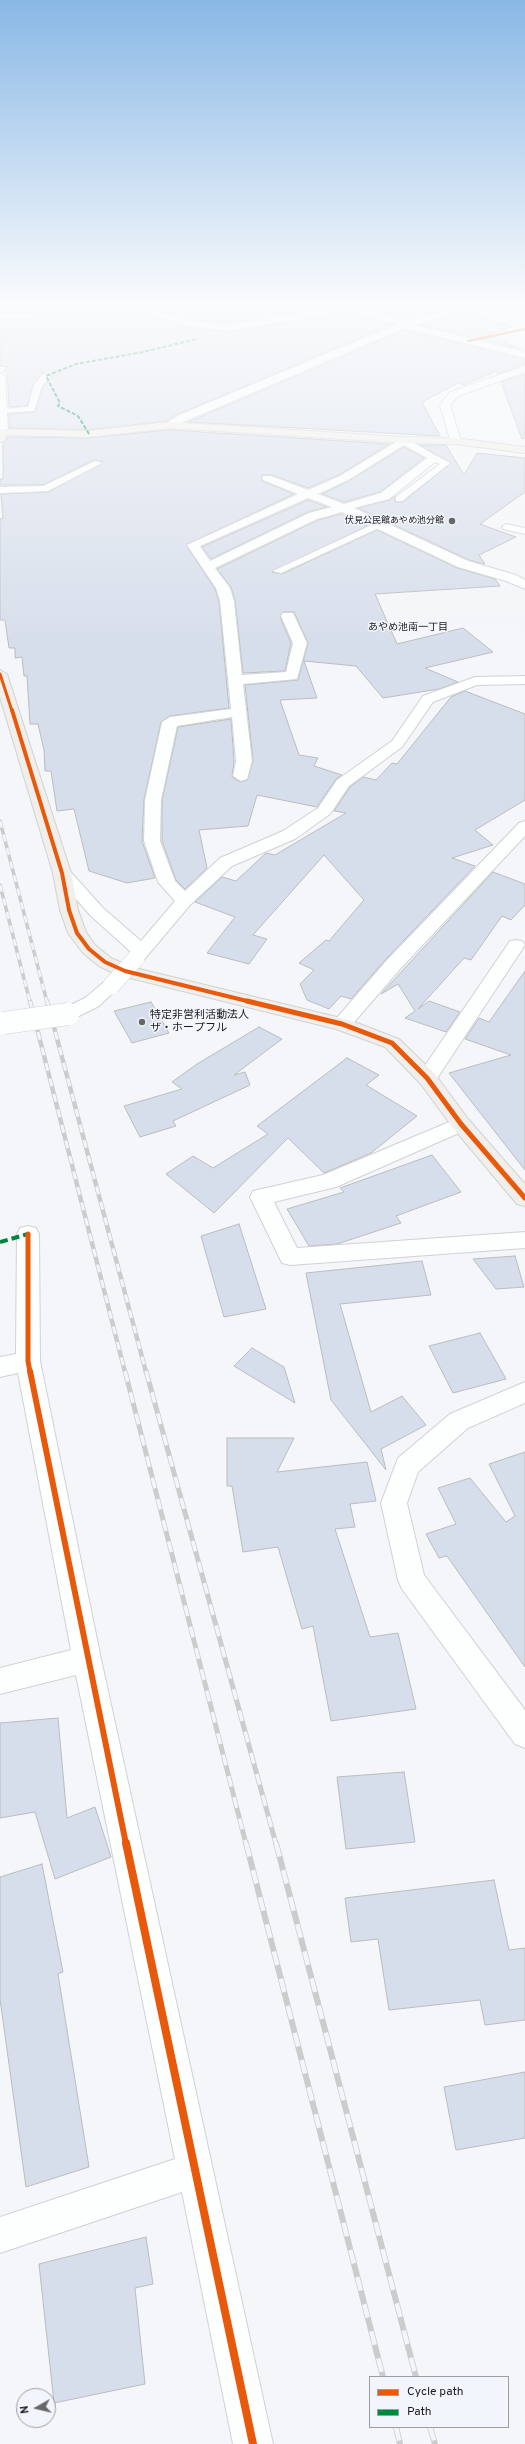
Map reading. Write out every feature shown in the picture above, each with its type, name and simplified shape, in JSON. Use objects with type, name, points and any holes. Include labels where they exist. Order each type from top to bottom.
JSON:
[{"type":"street","points":[[2,417],[1,435],[89,434],[169,425],[404,440],[455,441],[525,450]]},
{"type":"street","points":[[169,425],[183,417]]},
{"type":"street","points":[[448,417],[455,441]]},
{"type":"street","points":[[209,566],[314,516],[385,496],[434,458],[404,440]]},
{"type":"street","points":[[241,776],[244,761],[227,601],[223,588],[209,566],[192,545],[344,478],[404,440]]},
{"type":"street","points":[[267,478],[342,507],[378,526],[463,564],[511,578],[525,585]]},
{"type":"street","points":[[235,680],[292,676],[300,643],[288,616]]},
{"type":"street","points":[[0,674],[7,719],[62,873],[69,910],[77,933],[89,949],[105,962],[125,972],[342,1024],[392,1043],[427,1078],[461,1124],[525,1198]]},
{"type":"street","points":[[2,1025],[68,1014],[92,1002],[111,986],[184,901],[226,862],[289,835],[324,811],[342,783],[397,744],[428,699],[475,681],[525,680]]},
{"type":"street","points":[[184,901],[166,882],[152,841],[152,800],[170,722],[239,712]]},
{"type":"street","points":[[342,1024],[394,964],[525,826]]},
{"type":"street","points":[[62,873],[139,955]]},
{"type":"street","points":[[427,1078],[516,945]]},
{"type":"street","points":[[461,1124],[328,1182],[261,1197],[290,1257],[525,1240]]},
{"type":"street","points":[[28,1234],[14,1364],[86,1659],[253,2444]]},
{"type":"street","points":[[525,1392],[459,1421],[408,1466],[394,1503],[412,1580],[525,1734]]},
{"type":"street","points":[[0,1681],[86,1659]]},
{"type":"street","points":[[0,2235],[194,2170]]},
{"type":"lane","points":[[399,500],[446,463],[434,458]]},
{"type":"lane","points":[[0,490],[45,489],[98,463]]},
{"type":"lane","points":[[278,571],[378,526]]},
{"type":"lane","points":[[506,527],[525,531]]},
{"type":"building","points":[[9,417],[173,417],[168,421],[89,430],[9,428]]},
{"type":"building","points":[[200,417],[430,417],[440,436],[188,422]]},
{"type":"building","points":[[514,417],[525,417],[525,438],[522,439]]},
{"type":"building","points":[[169,430],[390,444],[339,475],[308,488],[272,475],[262,475],[262,481],[294,494],[186,545],[215,589],[219,601],[229,708],[170,716],[161,722],[144,800],[142,841],[155,878],[127,883],[89,871],[74,809],[57,811],[51,771],[45,771],[44,750],[38,724],[30,724],[27,676],[24,676],[22,657],[15,658],[15,648],[9,648],[5,620],[0,620],[0,519],[3,518],[1,494],[49,492],[103,462],[94,460],[43,485],[0,485],[0,479],[3,479],[3,443],[8,437],[89,438]]},
{"type":"building","points":[[420,445],[446,445],[464,475],[477,453],[525,458],[525,492],[480,524],[516,537],[479,555],[485,564],[469,560],[358,508],[389,500],[395,496],[395,502],[403,502],[451,463]]},
{"type":"building","points":[[404,447],[424,458],[380,492],[344,502],[322,494],[349,481]]},
{"type":"building","points":[[308,500],[327,507],[308,512],[211,559],[202,547]]},
{"type":"building","points":[[342,514],[367,526],[272,572],[282,574],[377,530],[457,568],[495,579],[500,586],[375,594],[397,644],[463,628],[493,652],[425,668],[458,682],[439,689],[383,698],[356,666],[304,661],[317,698],[280,700],[299,755],[318,758],[314,766],[342,775],[336,779],[317,807],[257,795],[248,826],[199,830],[207,868],[185,889],[176,880],[162,841],[162,800],[178,727],[231,719],[234,761],[232,777],[240,782],[247,780],[253,761],[245,685],[298,680],[308,643],[294,612],[283,612],[280,617],[291,643],[285,671],[243,673],[235,601],[231,587],[217,569],[318,520]]},
{"type":"building","points":[[465,691],[525,714],[525,800],[475,830],[493,845],[452,858],[475,866],[386,959],[351,999],[341,996],[329,1009],[307,1000],[300,984],[314,970],[299,963],[326,940],[329,941],[364,900],[324,855],[253,935],[267,939],[249,964],[207,953],[235,917],[195,902],[222,877],[236,881],[266,853],[275,855],[346,813],[334,811],[350,787],[363,777],[376,780],[392,763],[397,764],[451,697]]},
{"type":"building","points":[[493,872],[525,884],[525,905],[511,920],[502,916],[471,960],[464,958],[418,1009],[429,1001],[460,1012],[446,1032],[405,1018],[415,1011],[398,984],[381,994]]},
{"type":"building","points":[[525,971],[525,1170],[449,1073],[511,1055],[465,1039],[479,1018],[489,1022]]},
{"type":"building","name":"特定非営利活動法人 ザ・ホープフル","points":[[151,1002],[169,1033],[132,1043],[114,1011]]},
{"type":"building","points":[[259,1027],[282,1039],[234,1075],[245,1072],[250,1085],[173,1121],[176,1126],[140,1137],[124,1106],[182,1089],[172,1082],[197,1064]]},
{"type":"building","points":[[347,1058],[379,1075],[366,1085],[417,1116],[371,1153],[324,1173],[288,1138],[214,1213],[166,1174],[193,1156],[213,1168],[268,1134],[257,1126]]},
{"type":"building","points":[[432,1155],[461,1192],[396,1216],[401,1223],[337,1244],[309,1246],[287,1209],[344,1192],[340,1188]]},
{"type":"building","points":[[239,1224],[266,1309],[224,1317],[201,1236]]},
{"type":"building","points":[[515,1256],[524,1287],[496,1289],[473,1259]]},
{"type":"building","points":[[422,1261],[431,1295],[340,1304],[371,1412],[402,1396],[426,1425],[381,1449],[386,1470],[331,1400],[306,1273]]},
{"type":"building","points":[[480,1333],[506,1379],[453,1393],[429,1346]]},
{"type":"building","points":[[252,1348],[284,1367],[295,1403],[234,1366]]},
{"type":"building","points":[[227,1438],[294,1438],[277,1472],[367,1462],[376,1501],[350,1504],[355,1527],[335,1529],[370,1637],[398,1633],[416,1709],[331,1721],[313,1626],[302,1629],[278,1547],[243,1552],[232,1486],[227,1486]]},
{"type":"building","points":[[525,1452],[525,1667],[447,1556],[439,1558],[426,1534],[456,1524],[438,1488],[470,1478],[506,1522],[515,1516],[489,1464]]},
{"type":"building","points":[[58,1718],[67,1818],[95,1807],[111,1857],[55,1879],[35,1812],[0,1818],[0,1723]]},
{"type":"building","points":[[404,1772],[415,1842],[346,1849],[337,1777]]},
{"type":"building","points":[[42,1864],[63,1972],[58,1974],[89,2167],[26,2187],[0,1999],[0,1877]]},
{"type":"building","points":[[494,1880],[509,1950],[525,1948],[525,2020],[485,2025],[480,2000],[389,2010],[378,1939],[351,1942],[345,1898]]},
{"type":"building","points":[[525,2072],[525,2138],[456,2150],[444,2087]]},
{"type":"building","points":[[146,2237],[153,2284],[135,2288],[145,2384],[56,2403],[56,2388],[52,2388],[39,2264]]},
{"type":"railway","points":[[0,821],[47,1002]]},
{"type":"railway","points":[[0,885],[30,1002]]},
{"type":"railway","points":[[30,1001],[125,1372]]},
{"type":"railway","points":[[47,1001],[146,1372]]},
{"type":"railway","points":[[125,1371],[246,1844]]},
{"type":"railway","points":[[146,1371],[276,1844]]},
{"type":"railway","points":[[246,1843],[383,2376]]},
{"type":"railway","points":[[276,1843],[416,2376]]},
{"type":"railway","points":[[396,2428],[400,2444]]},
{"type":"railway","points":[[430,2428],[435,2444]]},
{"type":"marked path","points":[[79,417],[89,434]]},
{"type":"marked path","points":[[0,1242],[28,1234]]},
{"type":"cycle path","points":[[0,674],[62,873],[69,910],[77,933],[89,949],[105,962],[125,971],[342,1024],[392,1043],[427,1078],[461,1124],[525,1198]]},
{"type":"cycle path","points":[[28,1234],[28,1361],[87,1659],[253,2444]]},
{"type":"place","name":"伏見公民館あやめ池分館","points":[[452,521]]},
{"type":"place","name":"特定非営利活動法人 ザ・ホープフル","points":[[142,1022]]},
{"type":"district","name":"あやめ池南一丁目","points":[[408,628]]}]
